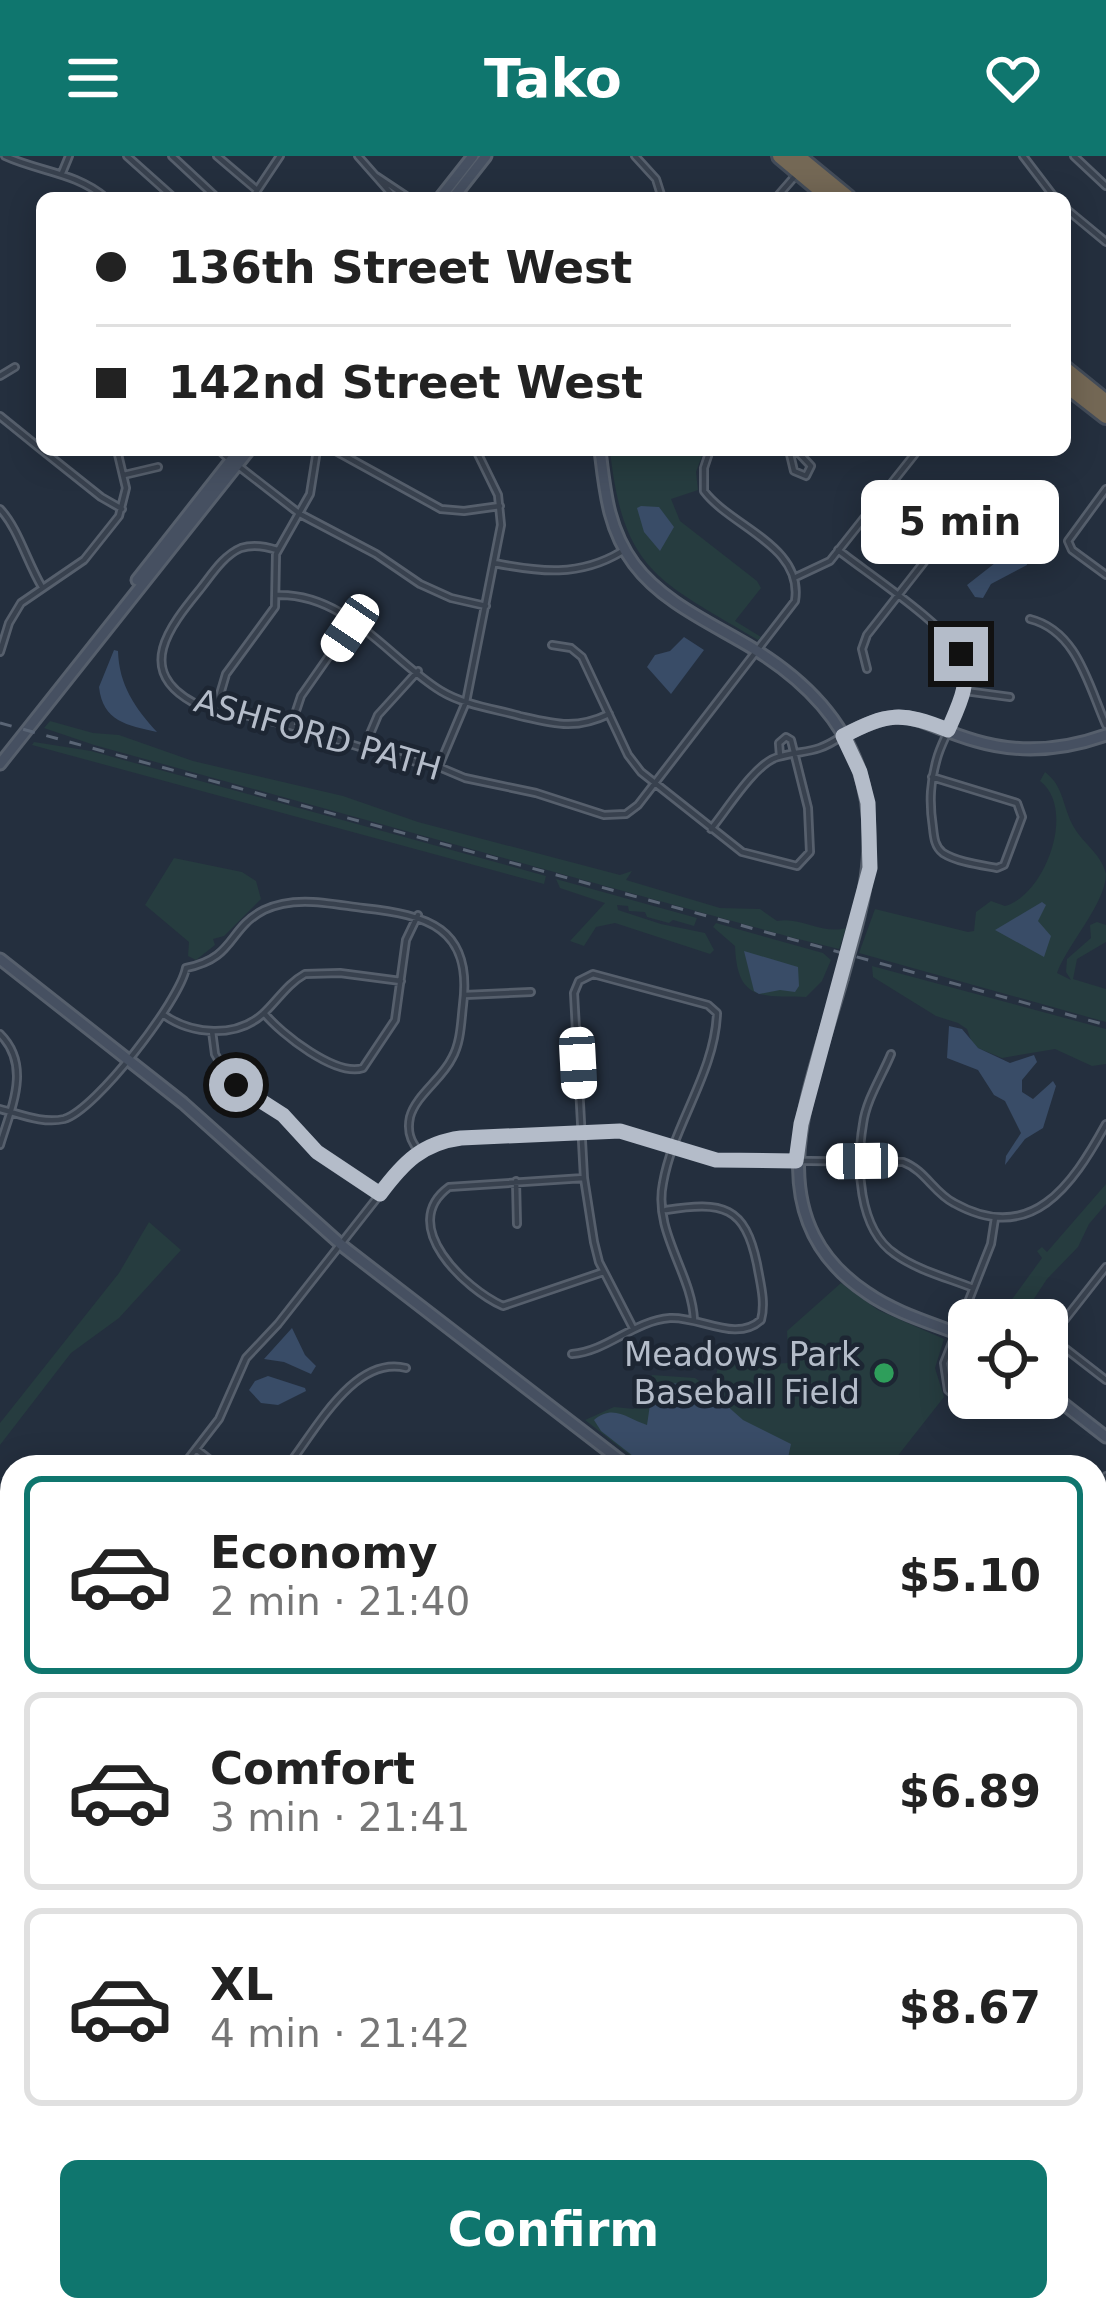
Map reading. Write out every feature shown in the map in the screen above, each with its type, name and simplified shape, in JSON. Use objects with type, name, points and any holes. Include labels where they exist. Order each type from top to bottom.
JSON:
[{"type":"highway","points":[[780,156],[835,192]]},
{"type":"highway","points":[[800,165],[823,192]]},
{"type":"highway","points":[[1071,374],[1106,402]]},
{"type":"highway","points":[[1071,389],[1106,416]]},
{"type":"street","points":[[4,156],[43,172],[62,172],[98,192]]},
{"type":"street","points":[[62,172],[69,156]]},
{"type":"street","points":[[127,156],[167,192]]},
{"type":"street","points":[[172,156],[211,192]]},
{"type":"street","points":[[217,156],[257,190],[278,158],[268,156]]},
{"type":"street","points":[[358,156],[376,176],[401,192]]},
{"type":"street","points":[[445,192],[473,156]]},
{"type":"street","points":[[458,192],[486,156]]},
{"type":"street","points":[[635,156],[656,178],[660,192]]},
{"type":"street","points":[[1023,156],[1050,192]]},
{"type":"street","points":[[1074,156],[1106,186]]},
{"type":"street","points":[[780,192],[800,165]]},
{"type":"street","points":[[376,176],[387,192]]},
{"type":"street","points":[[1071,213],[1106,242]]},
{"type":"street","points":[[1097,236],[1106,224]]},
{"type":"street","points":[[0,376],[15,367]]},
{"type":"street","points":[[0,416],[36,445]]},
{"type":"street","points":[[50,456],[122,509]]},
{"type":"street","points":[[0,652],[14,613],[42,587],[84,560],[122,509],[124,475],[119,456]]},
{"type":"street","points":[[226,456],[300,514],[435,592],[486,606]]},
{"type":"street","points":[[0,764],[237,456]]},
{"type":"street","points":[[0,754],[242,456]]},
{"type":"street","points":[[216,708],[226,674],[272,615],[278,595],[274,572],[278,550],[310,494],[316,456]]},
{"type":"street","points":[[345,456],[440,508],[464,511],[500,506]]},
{"type":"street","points":[[439,767],[466,702],[494,563],[500,506],[479,456]]},
{"type":"street","points":[[602,456],[609,514],[624,550],[656,588],[758,651],[807,690],[843,736],[860,772],[871,828],[870,868],[801,1124],[796,1161],[805,1214],[824,1251],[841,1271],[877,1300],[948,1329]]},
{"type":"street","points":[[655,783],[791,608],[796,595],[795,577],[778,553],[707,496],[702,477],[708,456]]},
{"type":"street","points":[[795,577],[820,569],[913,456]]},
{"type":"street","points":[[124,475],[158,467]]},
{"type":"street","points":[[1106,489],[1068,541],[1072,550],[1106,574]]},
{"type":"street","points":[[0,509],[42,587]]},
{"type":"street","points":[[0,524],[8,518]]},
{"type":"street","points":[[867,669],[864,639],[942,541],[957,531]]},
{"type":"street","name":"ASHFORD PATH","points":[[278,550],[257,546],[234,552],[217,567],[165,636],[161,659],[170,684],[187,699],[612,817],[632,811],[655,783]]},
{"type":"street","points":[[494,563],[567,572],[624,550]]},
{"type":"street","points":[[838,550],[958,648],[966,670],[965,691],[932,778],[930,804],[939,850],[997,868],[1010,858],[1022,817],[1017,802],[932,778]]},
{"type":"street","points":[[278,595],[315,601],[353,622],[438,689],[466,702],[567,727],[609,714]]},
{"type":"street","points":[[1030,619],[1053,628],[1068,642],[1106,725]]},
{"type":"street","points":[[291,726],[301,696],[353,622]]},
{"type":"street","points":[[553,645],[571,648],[582,657],[634,764],[742,852],[789,866],[801,864],[811,852],[811,828],[791,740],[786,737],[778,743],[780,756]]},
{"type":"street","points":[[364,748],[378,715],[418,671]]},
{"type":"street","points":[[965,691],[1010,698]]},
{"type":"street","points":[[711,829],[764,764],[780,756],[812,753],[868,722],[892,716],[916,717],[980,742],[1019,749],[1060,747],[1106,735]]},
{"type":"street","points":[[0,1109],[50,1120],[79,1113],[164,1015],[186,968],[214,960],[253,918],[280,905],[306,902],[418,915],[436,924],[455,945],[463,966],[464,995],[455,1053],[410,1119],[411,1142],[419,1151]]},
{"type":"street","points":[[264,1012],[286,1034],[324,1058],[348,1071],[358,1070],[368,1063],[395,1020],[406,940],[418,915]]},
{"type":"street","points":[[0,958],[127,1057],[340,1244],[613,1455]]},
{"type":"street","points":[[164,1015],[183,1026],[212,1031],[245,1025],[304,974],[401,981]]},
{"type":"street","points":[[633,1328],[603,1272],[584,1178],[574,993],[583,978],[602,974],[713,1007],[718,1020],[663,1182],[670,1246],[689,1289],[694,1320]]},
{"type":"street","points":[[464,995],[531,992]]},
{"type":"street","points":[[212,1031],[215,1054],[229,1079],[283,1115],[317,1152],[380,1194]]},
{"type":"street","points":[[0,1034],[19,1069],[0,1145]]},
{"type":"street","points":[[891,1054],[864,1119],[864,1210],[881,1242],[907,1261],[973,1288]]},
{"type":"street","points":[[191,1455],[219,1420],[238,1369],[406,1160],[419,1151],[461,1138],[625,1131],[716,1160],[898,1161],[913,1166],[951,1202],[995,1218],[1024,1216],[1049,1203],[1090,1153],[1106,1124]]},
{"type":"street","points":[[584,1178],[455,1185],[436,1198],[435,1241],[448,1265],[494,1302],[508,1306],[550,1287],[583,1282],[603,1272]]},
{"type":"street","points":[[516,1181],[517,1224]]},
{"type":"street","points":[[572,1354],[592,1351],[633,1328],[664,1319],[694,1320],[728,1329],[758,1324],[764,1313],[762,1293],[745,1224],[734,1214],[702,1207],[664,1210]]},
{"type":"street","points":[[969,1299],[991,1244],[995,1218]]},
{"type":"street","points":[[1106,1267],[1059,1327],[1057,1338],[1106,1380]]},
{"type":"street","points":[[948,1356],[943,1371],[948,1387]]},
{"type":"street","points":[[296,1455],[359,1376],[382,1365],[406,1368]]},
{"type":"street","points":[[1068,1407],[1106,1437]]},
{"type":"street","points":[[196,1449],[204,1455]]},
{"type":"green space","points":[[611,456],[702,456],[696,472],[698,490],[671,499],[680,521],[757,581],[761,588],[735,621],[761,637],[758,640],[695,603],[652,569],[625,523]]},
{"type":"green space","points":[[50,721],[119,735],[193,761],[343,796],[418,822],[620,875],[632,871],[626,880],[720,908],[760,909],[777,921],[846,928],[839,949],[794,938],[94,745],[44,728]]},
{"type":"green space","points":[[32,745],[91,751],[546,876],[544,884]]},
{"type":"green space","points":[[1045,772],[1106,874],[1100,898],[1057,973],[1071,980],[1067,959],[1091,938],[1090,925],[1106,925],[1106,942],[1077,959],[1073,979],[1106,989],[1106,1022],[859,953],[875,909],[968,932],[974,931],[976,912],[991,901],[1005,906],[1020,899],[1043,869],[1056,830],[1051,794],[1040,781]]},
{"type":"green space","points":[[174,858],[242,872],[256,881],[261,899],[224,936],[213,939],[215,945],[196,960],[188,956],[189,942],[145,905]]},
{"type":"green space","points":[[556,879],[697,918],[694,926],[669,923],[617,905],[618,910],[661,924],[705,933],[714,950],[710,954],[615,923],[596,927],[584,946],[570,941],[605,903],[560,888]]},
{"type":"green space","points":[[716,923],[823,953],[831,960],[822,981],[806,997],[755,992],[741,977],[735,946],[713,927]]},
{"type":"green space","points":[[872,966],[1106,1029],[1106,1064],[1092,1066],[1055,1049],[1002,1058],[973,1046],[967,1029],[936,1016],[873,977]]},
{"type":"green space","points":[[1106,1184],[1106,1204],[1078,1247],[1034,1299],[1012,1299],[1042,1258],[1037,1251],[1042,1247],[1047,1252]]},
{"type":"green space","points":[[149,1222],[181,1250],[119,1318],[71,1353],[0,1445],[0,1423],[119,1273]]},
{"type":"green space","points":[[841,1283],[878,1310],[944,1339],[935,1368],[944,1397],[898,1455],[630,1455],[585,1420],[614,1407],[634,1409],[652,1375],[695,1378],[713,1391],[718,1366],[789,1363],[787,1331]]},
{"type":"water","points":[[659,507],[674,527],[660,551],[644,532],[637,508]]},
{"type":"water","points":[[1010,529],[1024,531],[1027,565],[991,584],[983,598],[975,597],[967,585],[1004,556]]},
{"type":"water","points":[[684,637],[704,650],[671,694],[647,667],[655,655],[670,651]]},
{"type":"water","points":[[114,650],[130,695],[157,732],[111,715],[101,699],[99,687]]},
{"type":"water","points":[[1042,902],[1046,905],[1038,921],[1051,936],[1044,957],[995,930]]},
{"type":"water","points":[[744,951],[798,967],[795,992],[754,991]]},
{"type":"water","points":[[949,1026],[962,1029],[978,1048],[1010,1063],[1034,1055],[1037,1062],[1022,1080],[1022,1092],[1033,1099],[1053,1081],[1056,1086],[1043,1128],[1025,1139],[1005,1165],[1021,1133],[1005,1101],[994,1095],[978,1070],[947,1058]]},
{"type":"water","points":[[292,1328],[316,1366],[311,1374],[264,1359]]},
{"type":"water","points":[[268,1376],[306,1391],[278,1405],[261,1403],[249,1390],[255,1381]]},
{"type":"water","points":[[661,1384],[707,1388],[743,1420],[791,1444],[789,1455],[632,1455],[594,1420],[615,1413],[647,1425],[652,1391]]},
{"type":"railway","points":[[0,723],[1106,1025]]},
{"type":"place","name":"Meadows Park Baseball Field","points":[[884,1373]]},
{"type":"route","points":[[236,1085],[283,1115],[317,1152],[380,1194],[413,1155],[436,1143],[461,1138],[620,1131],[716,1160],[796,1161],[801,1124],[870,868],[868,803],[843,736],[892,716],[916,717],[948,730],[965,691],[961,654]]}]
